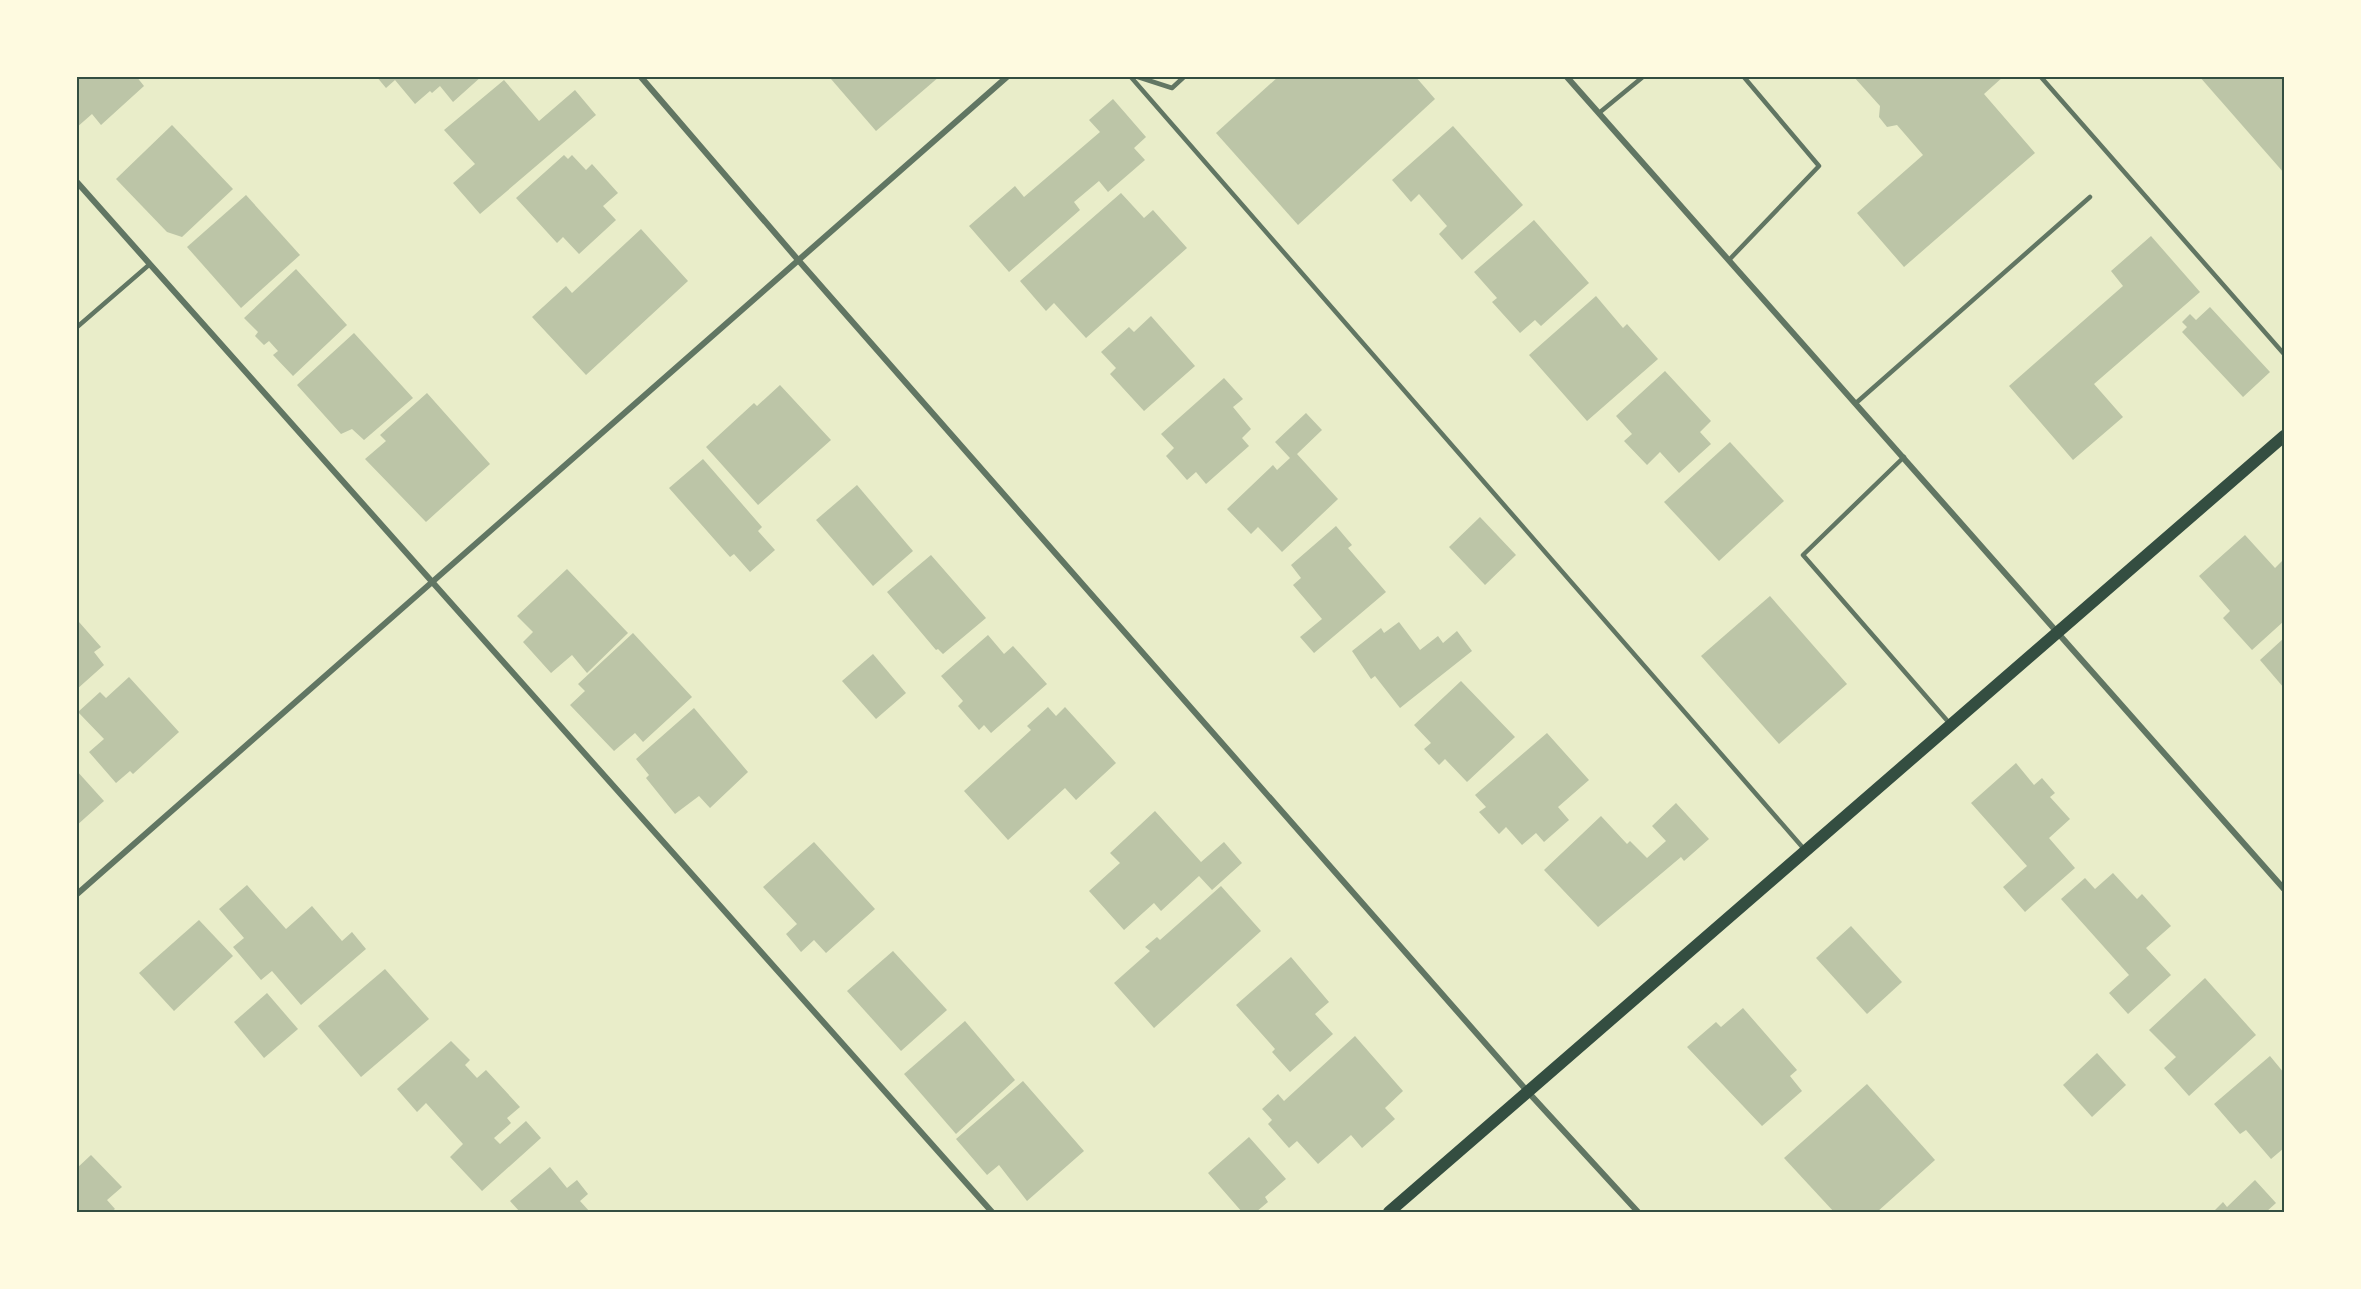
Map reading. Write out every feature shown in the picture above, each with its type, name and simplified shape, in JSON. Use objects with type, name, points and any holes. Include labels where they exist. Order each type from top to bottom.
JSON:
[{"type":"main road","points":[[1389,1212],[2284,436]]},
{"type":"street","points":[[640,76],[799,261],[1528,1092],[1638,1212]]},
{"type":"street","points":[[76,895],[434,583],[1008,76]]},
{"type":"street","points":[[1566,76],[2284,889]]},
{"type":"street","points":[[76,181],[992,1212]]},
{"type":"lane","points":[[1130,76],[1806,851]]},
{"type":"lane","points":[[1135,76],[1172,88],[1185,76]]},
{"type":"lane","points":[[1599,113],[1644,76]]},
{"type":"lane","points":[[1729,260],[1819,166],[1743,76]]},
{"type":"lane","points":[[2040,76],[2284,354]]},
{"type":"lane","points":[[1856,403],[2090,197]]},
{"type":"lane","points":[[76,328],[150,264]]},
{"type":"lane","points":[[1904,457],[1803,555],[1951,726]]},
{"type":"building","points":[[76,76],[136,76],[144,86],[101,125],[92,114],[76,128]]},
{"type":"building","points":[[376,76],[482,76],[453,102],[440,86],[415,104],[395,80],[386,88]]},
{"type":"building","points":[[834,76],[940,76],[876,131],[831,79]]},
{"type":"building","points":[[1279,76],[1415,76],[1435,99],[1298,225],[1216,133]]},
{"type":"building","points":[[1853,76],[2004,76],[1984,94],[2035,153],[1904,267],[1857,213],[1923,155],[1897,125],[1887,127],[1879,117],[1880,106]]},
{"type":"building","points":[[2199,76],[2284,76],[2284,173]]},
{"type":"building","points":[[504,80],[539,121],[575,90],[596,115],[480,214],[453,183],[475,164],[444,130]]},
{"type":"building","points":[[1113,99],[1146,137],[1134,148],[1145,160],[1108,192],[1099,181],[1074,202],[1080,210],[1009,272],[969,226],[1015,186],[1024,197],[1100,132],[1089,120]]},
{"type":"building","points":[[172,125],[233,189],[182,237],[167,232],[116,179]]},
{"type":"building","points":[[1453,126],[1523,205],[1462,260],[1439,234],[1447,226],[1419,194],[1411,202],[1392,180]]},
{"type":"building","points":[[564,155],[568,159],[572,155],[586,170],[592,164],[618,193],[603,206],[616,220],[579,254],[563,237],[557,243],[516,198]]},
{"type":"building","points":[[1121,193],[1144,218],[1153,210],[1187,248],[1086,338],[1054,303],[1046,311],[1020,281]]},
{"type":"building","points":[[246,195],[300,255],[241,308],[187,247]]},
{"type":"building","points":[[1534,220],[1589,283],[1541,326],[1535,320],[1520,333],[1492,302],[1497,298],[1474,272]]},
{"type":"building","points":[[641,229],[688,281],[586,375],[532,317],[566,286],[572,293]]},
{"type":"building","points":[[2151,236],[2200,292],[2094,384],[2123,417],[2073,460],[2009,386],[2123,286],[2111,271]]},
{"type":"building","points":[[296,269],[347,325],[293,376],[273,355],[278,351],[269,341],[264,345],[255,336],[258,332],[244,318]]},
{"type":"building","points":[[1596,296],[1623,328],[1627,324],[1658,359],[1587,421],[1529,355]]},
{"type":"building","points":[[2210,307],[2270,372],[2243,397],[2182,332],[2187,327],[2182,322],[2190,314],[2196,320]]},
{"type":"building","points":[[1151,316],[1195,366],[1144,411],[1110,374],[1116,368],[1101,352],[1129,327],[1134,332]]},
{"type":"building","points":[[354,333],[413,398],[364,440],[352,429],[341,434],[297,385]]},
{"type":"building","points":[[1665,371],[1711,421],[1700,432],[1711,444],[1679,473],[1660,452],[1647,465],[1624,441],[1632,434],[1616,416]]},
{"type":"building","points":[[1224,378],[1243,399],[1233,407],[1251,429],[1242,438],[1249,446],[1206,484],[1196,472],[1187,480],[1166,456],[1174,448],[1161,434]]},
{"type":"building","points":[[780,385],[831,440],[758,505],[706,447],[754,403],[757,406]]},
{"type":"building","points":[[427,393],[490,464],[426,522],[365,459],[386,441],[380,435]]},
{"type":"building","points":[[1306,413],[1322,430],[1297,454],[1338,499],[1282,552],[1258,527],[1251,534],[1227,509],[1273,465],[1277,470],[1290,458],[1275,442]]},
{"type":"building","points":[[1730,442],[1784,501],[1719,561],[1664,502]]},
{"type":"building","points":[[703,459],[762,527],[758,531],[775,550],[750,572],[734,554],[730,557],[669,488]]},
{"type":"building","points":[[857,485],[913,551],[873,586],[816,520]]},
{"type":"building","points":[[1480,517],[1516,555],[1485,585],[1449,547]]},
{"type":"building","points":[[1336,526],[1352,545],[1348,548],[1386,592],[1314,653],[1300,637],[1322,619],[1293,585],[1301,578],[1291,565]]},
{"type":"building","points":[[2245,535],[2275,568],[2284,559],[2284,621],[2252,650],[2223,618],[2230,611],[2199,576]]},
{"type":"building","points":[[931,555],[986,618],[943,654],[938,649],[936,650],[887,592]]},
{"type":"building","points":[[567,569],[628,633],[587,673],[572,655],[551,673],[523,642],[533,632],[517,616]]},
{"type":"building","points":[[1770,596],[1847,684],[1779,744],[1701,656]]},
{"type":"building","points":[[79,622],[101,647],[94,652],[104,665],[76,690],[76,625]]},
{"type":"building","points":[[1399,622],[1420,650],[1438,636],[1443,643],[1457,631],[1472,651],[1400,708],[1375,676],[1371,679],[1352,651],[1381,628],[1384,633]]},
{"type":"building","points":[[633,633],[692,697],[643,742],[635,733],[614,751],[570,705],[585,691],[578,684]]},
{"type":"building","points":[[988,635],[1004,654],[1013,646],[1047,684],[991,733],[984,725],[979,730],[958,706],[963,701],[941,676]]},
{"type":"building","points":[[2284,638],[2284,688],[2260,660]]},
{"type":"building","points":[[873,654],[906,693],[876,719],[842,681]]},
{"type":"building","points":[[129,677],[179,732],[133,774],[130,771],[116,783],[89,752],[104,739],[78,712],[100,692],[106,698]]},
{"type":"building","points":[[1461,681],[1515,737],[1467,782],[1445,759],[1439,765],[1424,749],[1431,743],[1414,725]]},
{"type":"building","points":[[1048,707],[1056,716],[1065,707],[1116,763],[1076,800],[1065,788],[1008,840],[964,791],[1031,730],[1027,726]]},
{"type":"building","points":[[694,708],[748,772],[710,808],[699,796],[675,814],[646,778],[649,775],[636,759]]},
{"type":"building","points":[[1547,733],[1589,780],[1558,807],[1569,820],[1544,842],[1536,833],[1522,845],[1506,827],[1499,834],[1479,812],[1486,807],[1475,795]]},
{"type":"building","points":[[2016,763],[2034,785],[2042,778],[2055,793],[2050,797],[2070,819],[2049,838],[2075,868],[2025,912],[2003,887],[2027,866],[1971,803]]},
{"type":"building","points":[[76,770],[104,801],[76,826]]},
{"type":"building","points":[[1676,803],[1709,839],[1684,861],[1681,857],[1598,927],[1544,870],[1601,816],[1627,844],[1630,841],[1647,858],[1666,841],[1652,826]]},
{"type":"building","points":[[1155,811],[1201,862],[1224,842],[1242,863],[1212,890],[1199,876],[1161,911],[1154,903],[1124,930],[1089,891],[1120,863],[1110,853]]},
{"type":"building","points":[[814,842],[875,909],[826,953],[814,940],[801,952],[786,934],[797,924],[763,887]]},
{"type":"building","points":[[2113,873],[2137,899],[2142,894],[2171,926],[2146,948],[2171,975],[2128,1014],[2109,993],[2129,975],[2061,899],[2085,878],[2095,889]]},
{"type":"building","points":[[247,885],[286,929],[312,906],[342,941],[352,932],[366,949],[301,1005],[272,971],[261,980],[233,947],[244,938],[219,909]]},
{"type":"building","points":[[1221,886],[1261,931],[1154,1028],[1114,983],[1150,951],[1145,947],[1157,937],[1160,940]]},
{"type":"building","points":[[199,920],[233,956],[174,1011],[139,973]]},
{"type":"building","points":[[1851,926],[1902,982],[1867,1014],[1816,958]]},
{"type":"building","points":[[893,951],[947,1010],[901,1051],[847,991]]},
{"type":"building","points":[[1291,957],[1329,1002],[1315,1014],[1333,1034],[1290,1072],[1272,1052],[1275,1049],[1236,1005]]},
{"type":"building","points":[[385,969],[429,1019],[361,1077],[318,1026]]},
{"type":"building","points":[[2205,978],[2256,1035],[2189,1096],[2164,1068],[2176,1057],[2149,1030]]},
{"type":"building","points":[[267,993],[298,1029],[264,1058],[234,1022]]},
{"type":"building","points":[[1743,1008],[1797,1070],[1790,1076],[1802,1091],[1762,1126],[1687,1047],[1716,1022],[1721,1027]]},
{"type":"building","points":[[965,1021],[1015,1080],[956,1134],[904,1074]]},
{"type":"building","points":[[1355,1036],[1403,1091],[1385,1108],[1395,1119],[1362,1148],[1351,1135],[1318,1164],[1297,1141],[1289,1148],[1268,1124],[1272,1120],[1262,1109],[1278,1094],[1284,1101]]},
{"type":"building","points":[[451,1041],[470,1060],[465,1065],[477,1078],[486,1070],[520,1107],[507,1118],[511,1123],[494,1138],[500,1144],[526,1121],[541,1138],[482,1191],[450,1157],[463,1144],[426,1103],[417,1112],[397,1089]]},
{"type":"building","points":[[2097,1053],[2126,1085],[2092,1117],[2063,1085]]},
{"type":"building","points":[[2270,1056],[2284,1073],[2284,1148],[2271,1159],[2246,1130],[2240,1134],[2214,1104]]},
{"type":"building","points":[[1023,1081],[1084,1151],[1027,1201],[999,1165],[987,1175],[956,1139]]},
{"type":"building","points":[[1867,1084],[1935,1160],[1877,1212],[1834,1212],[1784,1158]]},
{"type":"building","points":[[1249,1137],[1286,1179],[1265,1197],[1268,1202],[1256,1212],[1242,1212],[1208,1173]]},
{"type":"building","points":[[91,1155],[122,1187],[107,1200],[115,1209],[111,1212],[76,1212],[76,1169]]},
{"type":"building","points":[[550,1167],[567,1188],[577,1180],[588,1194],[580,1201],[590,1212],[520,1212],[510,1201]]},
{"type":"building","points":[[2255,1180],[2276,1203],[2266,1212],[2213,1212],[2223,1202],[2227,1207]]}]
